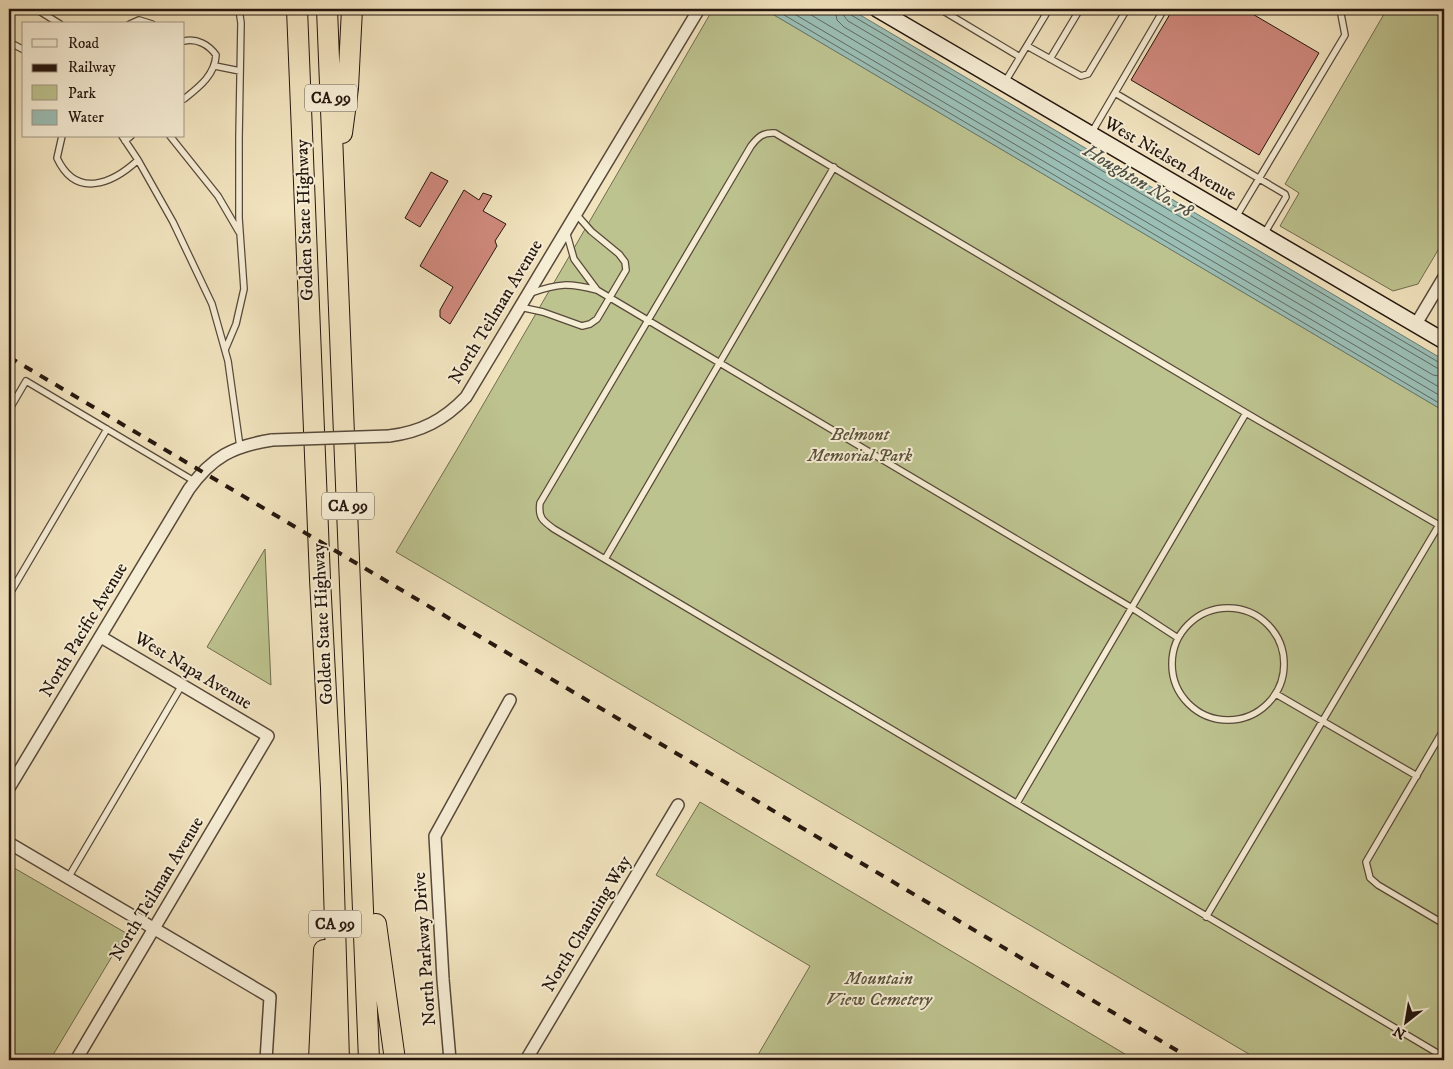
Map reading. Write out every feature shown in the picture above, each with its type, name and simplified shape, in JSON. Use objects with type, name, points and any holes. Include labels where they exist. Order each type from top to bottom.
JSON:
[{"type":"highway","points":[[287,9],[308,300]]},
{"type":"highway","name":"Golden State Highway","points":[[297,9],[308,300],[331,788],[339,1060]]},
{"type":"highway","name":"Golden State Highway","points":[[328,9],[370,1060]]},
{"type":"highway","points":[[335,187],[348,88],[352,9]]},
{"type":"highway","points":[[319,1060],[331,788]]},
{"type":"highway","points":[[361,826],[395,1060]]},
{"type":"street","name":"North Teilman Avenue","points":[[191,485],[208,465],[240,447],[272,440],[389,436],[418,430],[431,425],[455,408],[466,397],[476,382],[699,9]]},
{"type":"street","name":"West Nielsen Avenue","points":[[877,9],[1444,341]]},
{"type":"street","points":[[1416,324],[1444,277]]},
{"type":"street","name":"North Pacific Avenue","points":[[9,788],[191,485]]},
{"type":"street","name":"West Napa Avenue","points":[[101,637],[268,736]]},
{"type":"street","name":"North Parkway Drive","points":[[450,1060],[443,980],[435,836],[510,700]]},
{"type":"street","name":"North Teilman Avenue","points":[[76,1060],[268,736]]},
{"type":"street","name":"North Channing Way","points":[[526,1060],[678,805]]},
{"type":"street","points":[[9,843],[270,997],[266,1060]]},
{"type":"lane","points":[[36,9],[57,22]]},
{"type":"lane","points":[[225,350],[236,324],[244,289],[240,233],[241,24],[239,9]]},
{"type":"lane","points":[[940,9],[1020,57]]},
{"type":"lane","points":[[1004,84],[1049,9]]},
{"type":"lane","points":[[1050,59],[1080,9]]},
{"type":"lane","points":[[1027,46],[1081,76],[1088,74],[1127,9]]},
{"type":"lane","points":[[1091,134],[1164,9]]},
{"type":"lane","points":[[1235,219],[1345,36],[1340,9]]},
{"type":"lane","points":[[185,41],[192,39],[210,46],[216,55],[215,66],[209,76],[185,98]]},
{"type":"lane","points":[[9,42],[22,49]]},
{"type":"lane","points":[[215,66],[240,71]]},
{"type":"lane","points":[[1115,93],[1285,194],[1286,197],[1263,236]]},
{"type":"lane","points":[[1206,917],[1322,720],[1442,527],[1246,413],[775,132],[765,132],[751,146],[540,503],[539,512],[543,521],[1206,917],[1444,1057]]},
{"type":"lane","points":[[62,138],[57,158],[68,173],[78,181],[96,184],[114,178],[125,172],[138,160]]},
{"type":"lane","points":[[123,138],[138,160],[173,222],[212,304],[228,361],[240,447]]},
{"type":"lane","points":[[172,138],[218,196],[240,233]]},
{"type":"lane","points":[[605,559],[834,167]]},
{"type":"lane","points":[[520,307],[543,312],[582,326],[590,324],[597,319],[626,270],[625,262],[619,254],[591,231],[576,214]]},
{"type":"lane","points":[[566,230],[574,259],[597,290]]},
{"type":"lane","points":[[528,294],[552,285],[567,284],[597,290],[1132,608],[1178,638]]},
{"type":"lane","points":[[9,410],[26,381],[106,429],[191,485]]},
{"type":"lane","points":[[1017,803],[1246,413]]},
{"type":"lane","points":[[9,595],[106,429]]},
{"type":"lane","points":[[1228,608],[1244,610],[1258,616],[1279,639],[1284,654],[1284,670],[1281,685],[1276,694],[1263,709],[1250,716],[1235,720],[1220,720],[1192,708],[1182,696],[1175,683],[1172,668],[1173,653],[1178,638],[1187,626],[1199,616],[1213,610],[1228,608]]},
{"type":"lane","points":[[68,878],[182,685]]},
{"type":"lane","points":[[1276,694],[1416,776]]},
{"type":"lane","points":[[1444,729],[1366,862],[1370,878],[1378,885],[1444,924]]},
{"type":"green space","name":"Belmont Memorial Park","points":[[713,9],[764,9],[1444,411],[1444,1060],[1259,1060],[396,552]]},
{"type":"green space","points":[[1387,9],[1444,9],[1444,240],[1418,284],[1393,291],[1280,226],[1299,193],[1285,184]]},
{"type":"green space","points":[[265,549],[271,685],[207,647]]},
{"type":"green space","name":"Mountain View Cemetery","points":[[700,802],[1135,1060],[755,1060],[810,966],[656,875]]},
{"type":"green space","points":[[9,865],[126,933],[50,1060],[9,1060]]},
{"type":"water","name":"Houghton No. 78","points":[[764,9],[850,9],[1444,360],[1444,411]]},
{"type":"building","points":[[1173,9],[1244,9],[1319,53],[1259,155],[1131,80]]},
{"type":"building","points":[[431,172],[448,181],[420,227],[405,218]]},
{"type":"building","points":[[464,190],[479,200],[483,193],[492,196],[483,211],[506,224],[495,241],[497,246],[450,324],[440,317],[440,310],[453,287],[420,266]]},
{"type":"railway","points":[[9,357],[1193,1060]]}]
